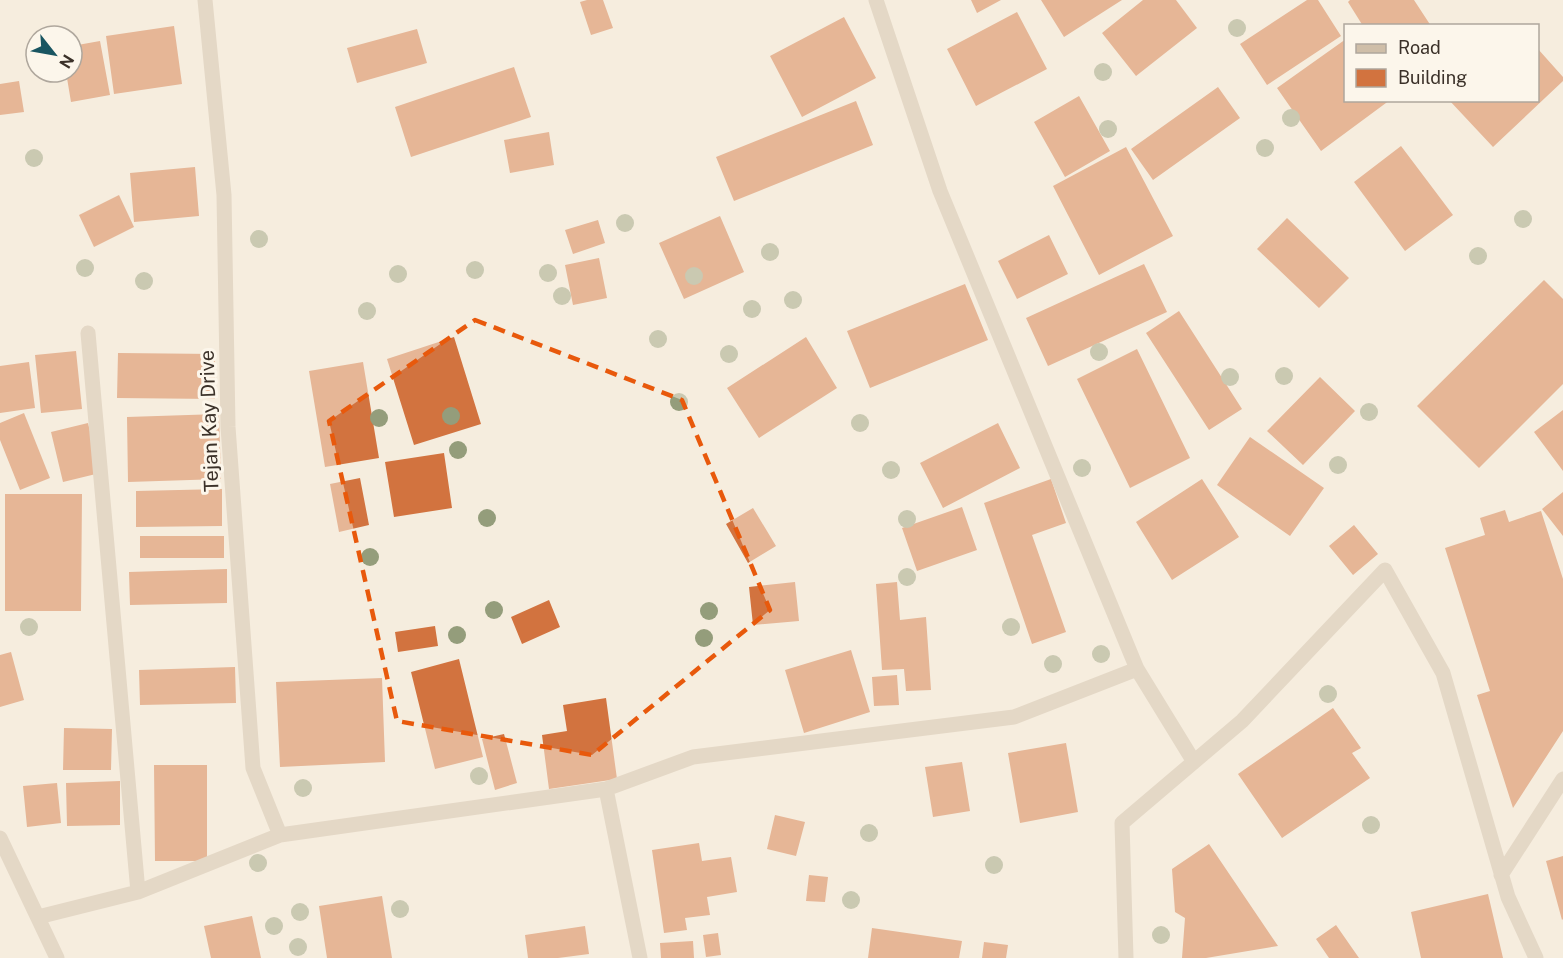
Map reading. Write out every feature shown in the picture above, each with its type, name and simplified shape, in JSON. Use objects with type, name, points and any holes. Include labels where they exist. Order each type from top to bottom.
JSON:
[{"type":"street","name":"Tejan Kay Drive","points":[[205,0],[224,195],[228,427],[254,768],[280,835]]},
{"type":"street","points":[[876,0],[940,191],[1137,669],[1194,762]]},
{"type":"street","points":[[88,333],[138,892]]},
{"type":"street","points":[[1126,958],[1122,823],[1242,721],[1385,570],[1443,673],[1508,897],[1536,958]]},
{"type":"street","points":[[38,917],[138,892],[280,835],[606,789],[693,757],[1014,717],[1137,669]]},
{"type":"street","points":[[1501,874],[1563,779]]},
{"type":"street","points":[[606,789],[640,958]]},
{"type":"street","points":[[0,838],[57,958]]},
{"type":"highlighted area","points":[[475,320],[682,400],[770,610],[592,755],[397,721],[329,421]]},
{"type":"building","points":[[603,0],[613,28],[591,35],[580,2]]},
{"type":"building","points":[[971,0],[1001,0],[977,13]]},
{"type":"building","points":[[1041,0],[1122,0],[1064,37]]},
{"type":"building","points":[[1143,0],[1176,0],[1197,28],[1136,76],[1102,33]]},
{"type":"building","points":[[1307,0],[1318,0],[1341,36],[1267,85],[1240,44]]},
{"type":"building","points":[[1350,0],[1414,0],[1430,24],[1362,24],[1348,2]]},
{"type":"building","points":[[1017,12],[1047,69],[976,106],[947,49]]},
{"type":"building","points":[[844,17],[876,78],[802,117],[770,56]]},
{"type":"building","points":[[174,26],[182,84],[114,94],[106,36]]},
{"type":"building","points":[[417,29],[427,63],[357,83],[347,48]]},
{"type":"building","points":[[1344,40],[1344,102],[1387,102],[1321,151],[1277,88]]},
{"type":"building","points":[[100,41],[110,95],[71,102],[68,84],[84,84],[84,44]]},
{"type":"building","points":[[1539,50],[1563,77],[1563,81],[1493,147],[1451,102],[1539,102]]},
{"type":"building","points":[[514,67],[531,117],[411,157],[395,107]]},
{"type":"building","points":[[19,81],[24,112],[0,115],[0,84]]},
{"type":"building","points":[[1218,87],[1240,118],[1153,180],[1131,149]]},
{"type":"building","points":[[1079,96],[1110,151],[1065,177],[1034,122]]},
{"type":"building","points":[[856,101],[873,145],[734,201],[716,157]]},
{"type":"building","points":[[549,132],[554,165],[510,173],[504,140]]},
{"type":"building","points":[[1401,146],[1453,215],[1405,251],[1354,182]]},
{"type":"building","points":[[1126,147],[1173,236],[1099,275],[1053,186]]},
{"type":"building","points":[[195,167],[199,216],[134,222],[130,173]]},
{"type":"building","points":[[119,195],[134,227],[94,247],[79,215]]},
{"type":"building","points":[[720,216],[744,272],[684,299],[659,243]]},
{"type":"building","points":[[1287,218],[1349,278],[1319,308],[1257,249]]},
{"type":"building","points":[[598,220],[605,243],[573,254],[565,230]]},
{"type":"building","points":[[1049,235],[1068,274],[1017,299],[998,261]]},
{"type":"building","points":[[599,258],[607,298],[573,305],[565,265]]},
{"type":"building","points":[[1144,264],[1167,312],[1048,366],[1026,318]]},
{"type":"building","points":[[1544,280],[1563,299],[1563,384],[1479,468],[1417,406]]},
{"type":"building","points":[[965,284],[988,340],[870,388],[847,331]]},
{"type":"building","points":[[1179,311],[1242,409],[1209,430],[1146,333]]},
{"type":"building","points":[[454,337],[481,424],[414,445],[387,359]]},
{"type":"building","points":[[806,337],[837,388],[759,438],[727,388]]},
{"type":"building","points":[[1137,349],[1190,458],[1130,488],[1077,379]]},
{"type":"building","points":[[76,351],[82,409],[41,413],[35,355]]},
{"type":"building","points":[[118,353],[215,354],[215,399],[117,398]]},
{"type":"building","points":[[29,362],[35,408],[0,413],[0,366]]},
{"type":"building","points":[[363,362],[379,458],[325,467],[309,371]]},
{"type":"building","points":[[1320,377],[1355,411],[1303,465],[1267,431]]},
{"type":"building","points":[[1563,410],[1563,471],[1534,432]]},
{"type":"building","points":[[24,413],[50,478],[20,490],[0,440],[0,423]]},
{"type":"building","points":[[219,414],[221,479],[128,482],[127,417]]},
{"type":"building","points":[[88,423],[100,473],[63,482],[51,432]]},
{"type":"building","points":[[998,423],[1020,468],[943,508],[920,463]]},
{"type":"building","points":[[1250,437],[1324,488],[1290,536],[1217,485]]},
{"type":"building","points":[[444,453],[452,508],[394,517],[385,462]]},
{"type":"building","points":[[360,478],[369,525],[339,532],[330,484]]},
{"type":"building","points":[[1051,479],[1066,523],[1032,535],[1066,632],[1032,644],[984,503]]},
{"type":"building","points":[[1202,479],[1239,537],[1172,580],[1136,522]]},
{"type":"building","points":[[222,489],[222,526],[136,527],[136,491]]},
{"type":"building","points":[[1563,492],[1563,536],[1542,509]]},
{"type":"building","points":[[5,494],[82,494],[81,611],[5,611]]},
{"type":"building","points":[[962,507],[977,550],[917,571],[902,528]]},
{"type":"building","points":[[753,508],[776,546],[748,563],[726,524]]},
{"type":"building","points":[[1505,510],[1509,522],[1541,511],[1563,579],[1563,731],[1513,808],[1477,695],[1490,691],[1445,548],[1485,535],[1480,518]]},
{"type":"building","points":[[1354,525],[1378,554],[1353,575],[1329,546]]},
{"type":"building","points":[[140,536],[224,536],[224,558],[140,558]]},
{"type":"building","points":[[227,569],[227,603],[130,605],[129,572]]},
{"type":"building","points":[[795,582],[799,621],[753,625],[749,587]]},
{"type":"building","points":[[897,582],[900,620],[926,617],[931,690],[906,691],[904,669],[882,670],[876,584]]},
{"type":"building","points":[[549,600],[560,627],[522,644],[511,617]]},
{"type":"building","points":[[435,626],[438,646],[398,652],[395,632]]},
{"type":"building","points":[[851,650],[870,712],[804,733],[785,670]]},
{"type":"building","points":[[11,652],[24,700],[0,707],[0,655]]},
{"type":"building","points":[[459,659],[483,757],[435,769],[411,672]]},
{"type":"building","points":[[235,667],[236,703],[140,705],[139,670]]},
{"type":"building","points":[[897,675],[899,705],[874,706],[872,677]]},
{"type":"building","points":[[382,678],[385,762],[280,767],[276,682]]},
{"type":"building","points":[[606,698],[617,779],[549,789],[542,735],[567,731],[563,705]]},
{"type":"building","points":[[1333,708],[1361,748],[1352,753],[1370,778],[1282,838],[1238,774]]},
{"type":"building","points":[[64,728],[112,729],[111,770],[63,770]]},
{"type":"building","points":[[504,734],[517,783],[495,790],[482,739]]},
{"type":"building","points":[[1066,743],[1078,812],[1020,823],[1008,753]]},
{"type":"building","points":[[962,762],[970,811],[933,817],[925,767]]},
{"type":"building","points":[[154,765],[207,765],[207,861],[155,861]]},
{"type":"building","points":[[120,781],[120,825],[67,826],[66,783]]},
{"type":"building","points":[[57,783],[61,823],[27,827],[23,786]]},
{"type":"building","points":[[775,815],[805,822],[796,856],[767,849]]},
{"type":"building","points":[[699,843],[702,861],[731,857],[737,892],[707,897],[710,915],[685,918],[687,930],[664,933],[652,850]]},
{"type":"building","points":[[1209,844],[1278,946],[1206,958],[1182,958],[1185,918],[1175,912],[1172,869]]},
{"type":"building","points":[[1563,856],[1563,919],[1562,920],[1546,861]]},
{"type":"building","points":[[809,875],[828,877],[825,902],[806,901]]},
{"type":"building","points":[[1488,894],[1503,958],[1421,958],[1411,912]]},
{"type":"building","points":[[382,896],[392,958],[327,958],[319,906]]},
{"type":"building","points":[[252,916],[261,958],[211,958],[204,926]]},
{"type":"building","points":[[1336,925],[1359,958],[1329,958],[1316,939]]},
{"type":"building","points":[[585,926],[589,954],[558,958],[528,958],[525,935]]},
{"type":"building","points":[[872,928],[962,941],[959,958],[868,958]]},
{"type":"building","points":[[718,933],[721,955],[706,957],[703,935]]},
{"type":"building","points":[[693,941],[694,958],[661,958],[660,943]]},
{"type":"building","points":[[984,942],[1008,945],[1006,958],[982,958]]}]
